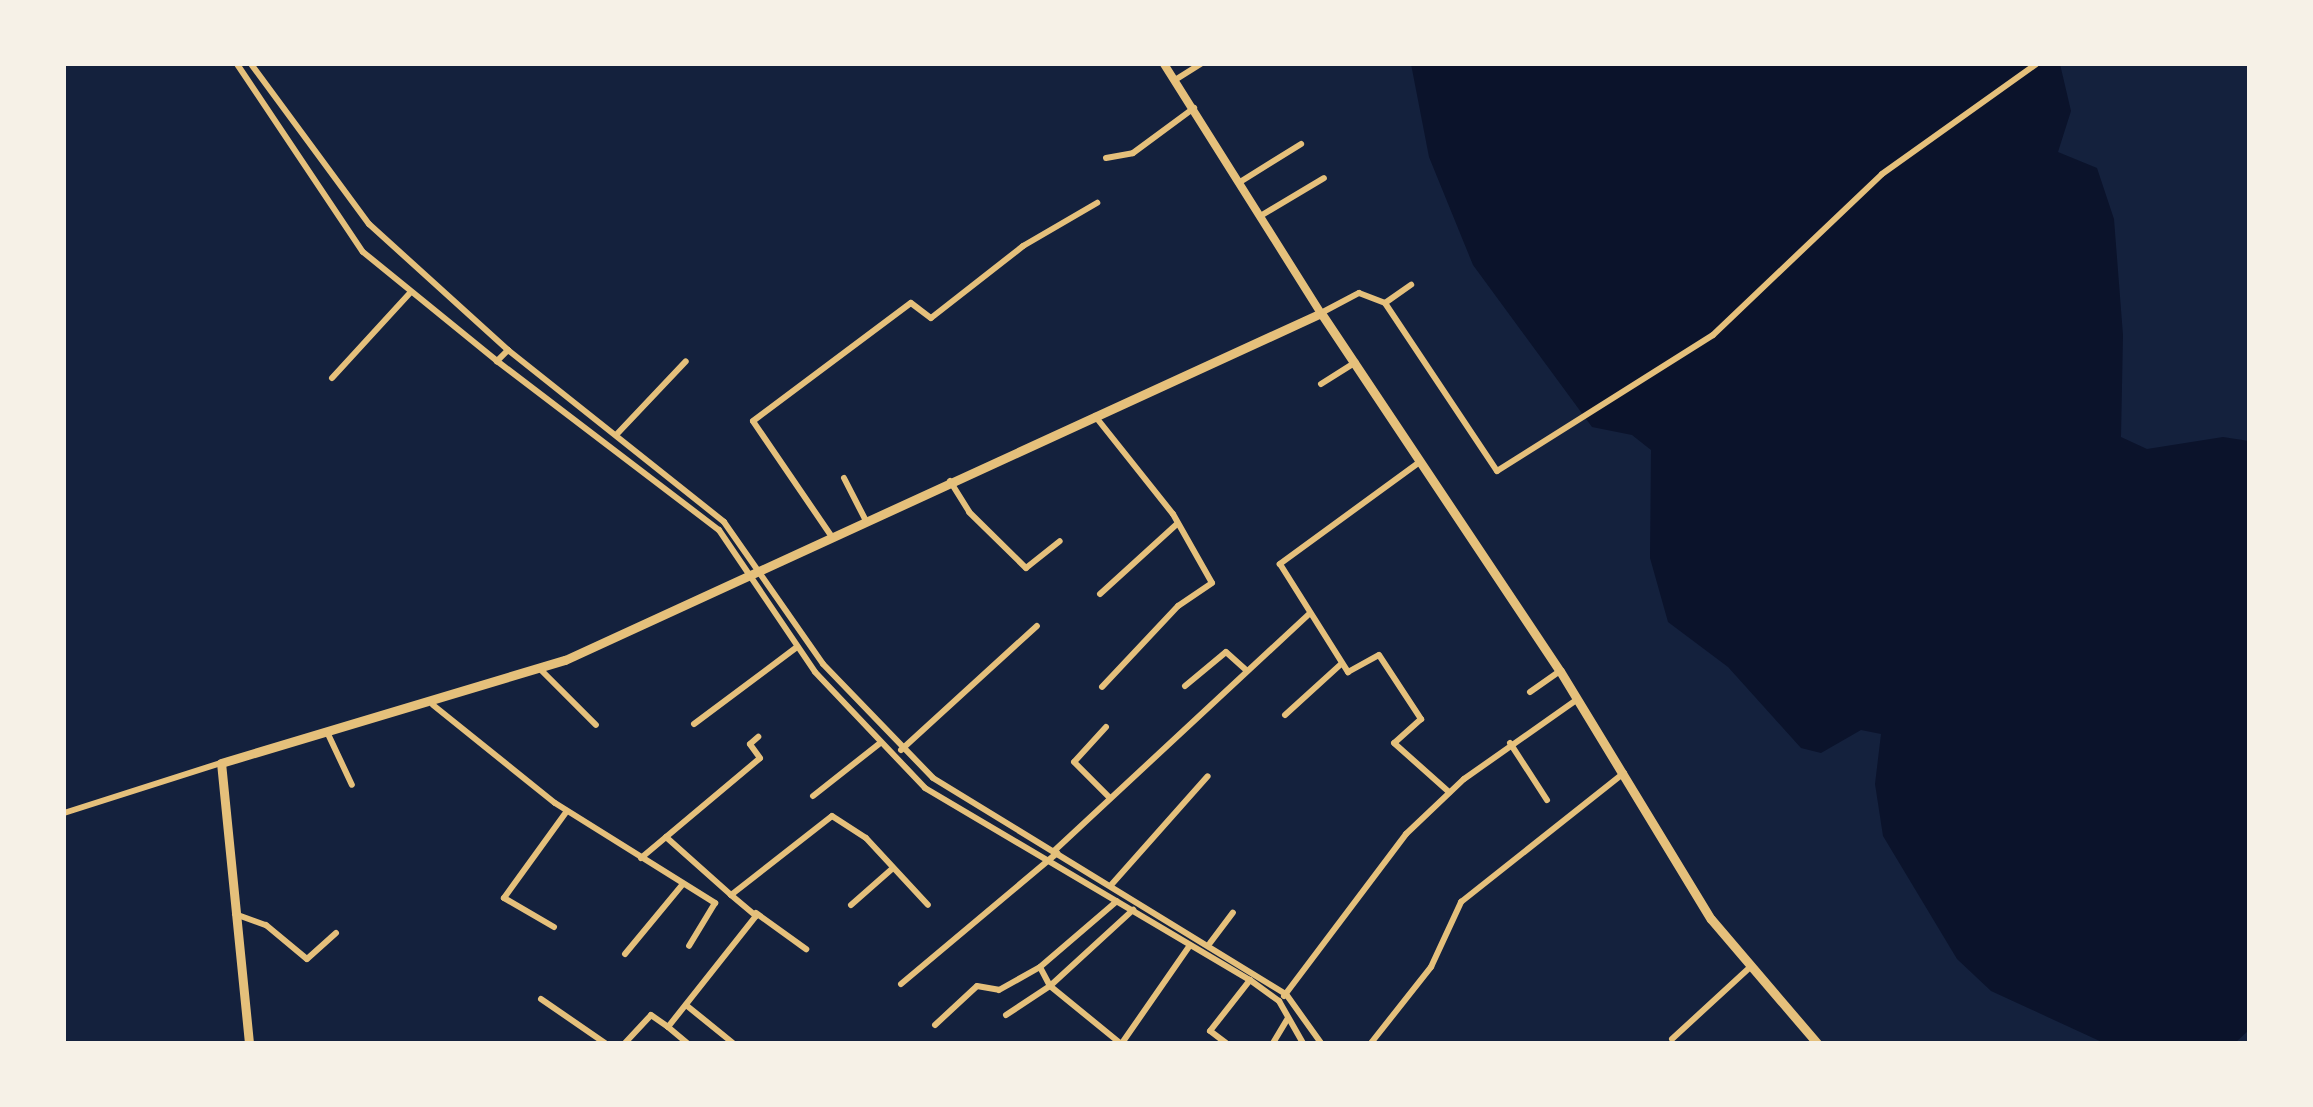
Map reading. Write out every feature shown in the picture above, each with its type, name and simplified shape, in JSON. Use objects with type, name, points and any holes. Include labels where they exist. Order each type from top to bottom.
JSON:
[{"type":"main road","points":[[249,1043],[221,763],[433,705],[540,669],[749,578],[950,481],[1321,313],[1560,671],[1748,969],[1817,1043]]},
{"type":"street","points":[[237,64],[344,230],[410,293],[503,356],[712,523],[797,647],[880,743],[928,783],[1053,856],[1117,901],[1250,980],[1279,1001],[1303,1043]]},
{"type":"street","points":[[251,64],[369,224],[503,356],[579,415],[617,434],[724,522],[761,572],[840,694],[901,750],[928,783],[1053,856],[1112,884],[1210,943],[1286,994],[1318,1042]]},
{"type":"street","points":[[1164,64],[1321,313],[1359,293],[1385,303],[1497,470],[1713,335],[1882,174],[2036,64]]},
{"type":"street","points":[[1175,80],[1201,64]]},
{"type":"street","points":[[1106,158],[1137,150],[1194,108]]},
{"type":"street","points":[[1240,182],[1301,144]]},
{"type":"street","points":[[1262,215],[1324,178]]},
{"type":"street","points":[[832,537],[753,421],[911,303],[931,318],[1023,246],[1097,203]]},
{"type":"street","points":[[1385,303],[1411,285]]},
{"type":"street","points":[[332,378],[410,293]]},
{"type":"street","points":[[617,434],[686,361]]},
{"type":"street","points":[[1321,384],[1356,362]]},
{"type":"street","points":[[1095,416],[1177,524],[1212,583],[1178,606],[1102,687]]},
{"type":"street","points":[[1421,461],[1282,558],[1309,614],[1341,664],[1349,672],[1379,655],[1421,719],[1394,743],[1449,792]]},
{"type":"street","points":[[844,478],[866,521]]},
{"type":"street","points":[[950,481],[969,512],[1026,568],[1060,541]]},
{"type":"street","points":[[1100,594],[1177,524]]},
{"type":"street","points":[[901,984],[1053,856],[1110,798],[1309,614]]},
{"type":"street","points":[[901,750],[1037,626]]},
{"type":"street","points":[[694,724],[797,647]]},
{"type":"street","points":[[1185,686],[1226,652],[1246,670]]},
{"type":"street","points":[[1285,715],[1341,664]]},
{"type":"street","points":[[540,669],[596,725]]},
{"type":"street","points":[[1530,692],[1560,671]]},
{"type":"street","points":[[1279,1001],[1406,834],[1449,792],[1510,743],[1578,699]]},
{"type":"street","points":[[433,705],[567,811],[716,904],[689,946]]},
{"type":"street","points":[[1106,727],[1074,762],[1110,798]]},
{"type":"street","points":[[328,734],[352,785]]},
{"type":"street","points":[[641,858],[760,758],[750,744],[758,737]]},
{"type":"street","points":[[813,796],[880,743]]},
{"type":"street","points":[[1510,743],[1547,800]]},
{"type":"street","points":[[64,813],[221,763]]},
{"type":"street","points":[[1371,1043],[1431,967],[1461,902],[1624,773]]},
{"type":"street","points":[[1112,884],[1208,776]]},
{"type":"street","points":[[554,927],[504,898],[567,811]]},
{"type":"street","points":[[731,895],[832,816],[893,868],[928,905]]},
{"type":"street","points":[[666,837],[731,895],[806,949]]},
{"type":"street","points":[[851,905],[893,868]]},
{"type":"street","points":[[625,954],[683,884]]},
{"type":"street","points":[[935,1025],[977,986],[999,990],[1040,967],[1117,901]]},
{"type":"street","points":[[1006,1015],[1050,986],[1133,910]]},
{"type":"street","points":[[668,1027],[756,913]]},
{"type":"street","points":[[1210,943],[1233,913]]},
{"type":"street","points":[[235,914],[266,925],[307,959],[336,933]]},
{"type":"street","points":[[1040,967],[1050,986],[1121,1043],[1190,945]]},
{"type":"street","points":[[1672,1039],[1748,969]]},
{"type":"street","points":[[1226,1043],[1210,1031],[1250,980]]},
{"type":"street","points":[[541,999],[605,1043]]},
{"type":"street","points":[[686,1005],[733,1043]]},
{"type":"street","points":[[625,1043],[651,1015],[687,1043]]},
{"type":"street","points":[[1273,1043],[1288,1018]]},
{"type":"water","points":[[1411,64],[2060,64],[2071,111],[2058,152],[2097,168],[2114,219],[2123,335],[2121,437],[2147,449],[2223,437],[2249,441],[2249,1030],[2235,1043],[2104,1043],[1991,991],[1957,959],[1883,836],[1875,784],[1881,734],[1861,730],[1821,753],[1801,748],[1728,667],[1668,622],[1650,558],[1651,450],[1632,435],[1592,427],[1473,265],[1429,157]]}]
